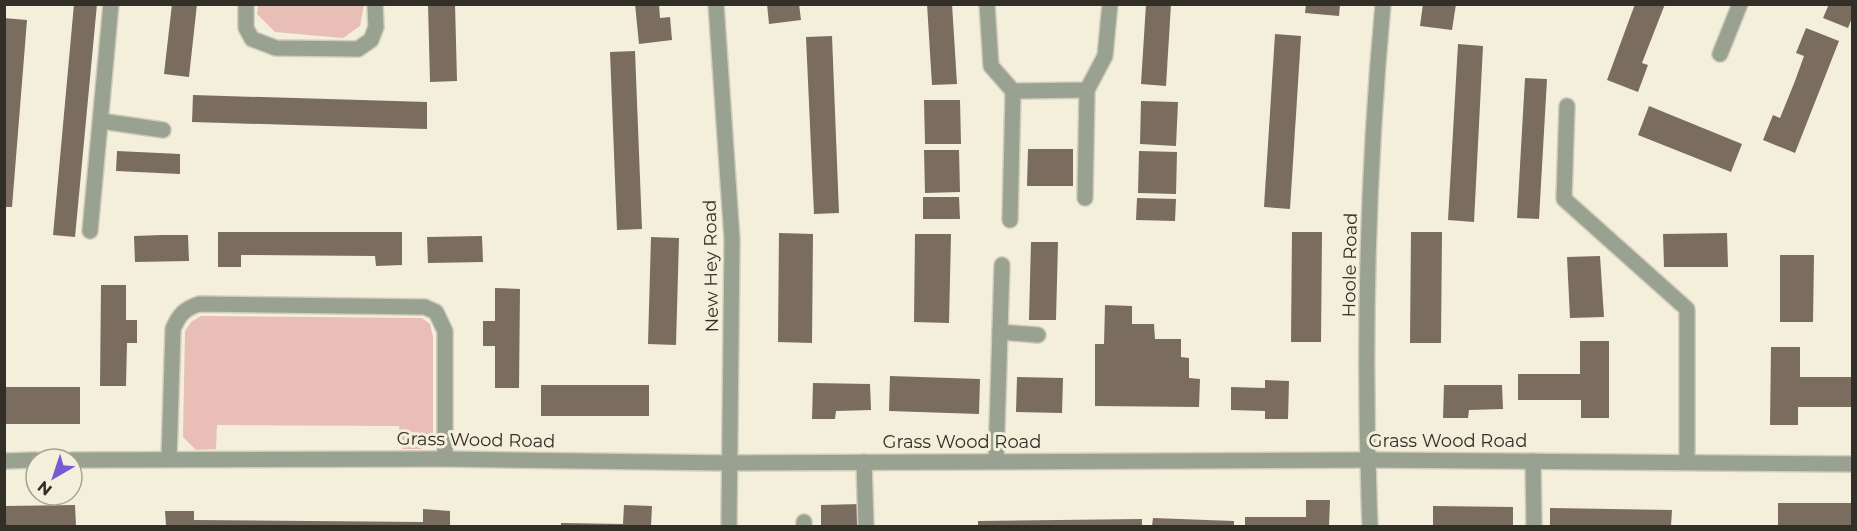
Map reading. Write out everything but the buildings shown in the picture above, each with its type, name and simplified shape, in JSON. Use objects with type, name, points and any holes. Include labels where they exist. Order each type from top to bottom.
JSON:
[{"type":"street","points":[[90,231],[111,4]]},
{"type":"street","points":[[246,4],[246,28],[252,39],[276,48],[358,49],[371,40],[376,27],[375,4]]},
{"type":"street","name":"New Hey Road","points":[[716,4],[732,239],[729,526]]},
{"type":"street","points":[[987,4],[991,66],[1013,91],[1010,220]]},
{"type":"street","points":[[1085,198],[1087,90],[1106,56],[1110,4]]},
{"type":"street","name":"Hoole Road","points":[[1370,526],[1368,460],[1371,148],[1383,4]]},
{"type":"street","points":[[1720,54],[1740,4]]},
{"type":"street","points":[[1013,91],[1087,90]]},
{"type":"street","points":[[1567,106],[1564,199],[1687,309],[1687,462]]},
{"type":"street","points":[[101,121],[163,130]]},
{"type":"street","points":[[996,461],[1002,265]]},
{"type":"street","points":[[169,459],[173,329],[179,316],[188,308],[211,304],[425,307],[436,312],[445,331],[446,459]]},
{"type":"street","points":[[1000,332],[1038,335]]},
{"type":"street","name":"Grass Wood Road","points":[[84,460],[446,459],[730,463],[1368,460],[1852,464]]},
{"type":"street","points":[[4,461],[24,460]]},
{"type":"street","points":[[1533,461],[1534,526]]},
{"type":"street","points":[[864,462],[866,526]]},
{"type":"shaded area","points":[[258,5],[364,5],[360,26],[343,38],[275,32],[257,14]]},
{"type":"shaded area","points":[[201,316],[422,318],[430,324],[433,337],[433,432],[430,441],[421,449],[402,449],[399,426],[217,425],[216,449],[196,450],[183,437],[185,331],[191,322]]}]
